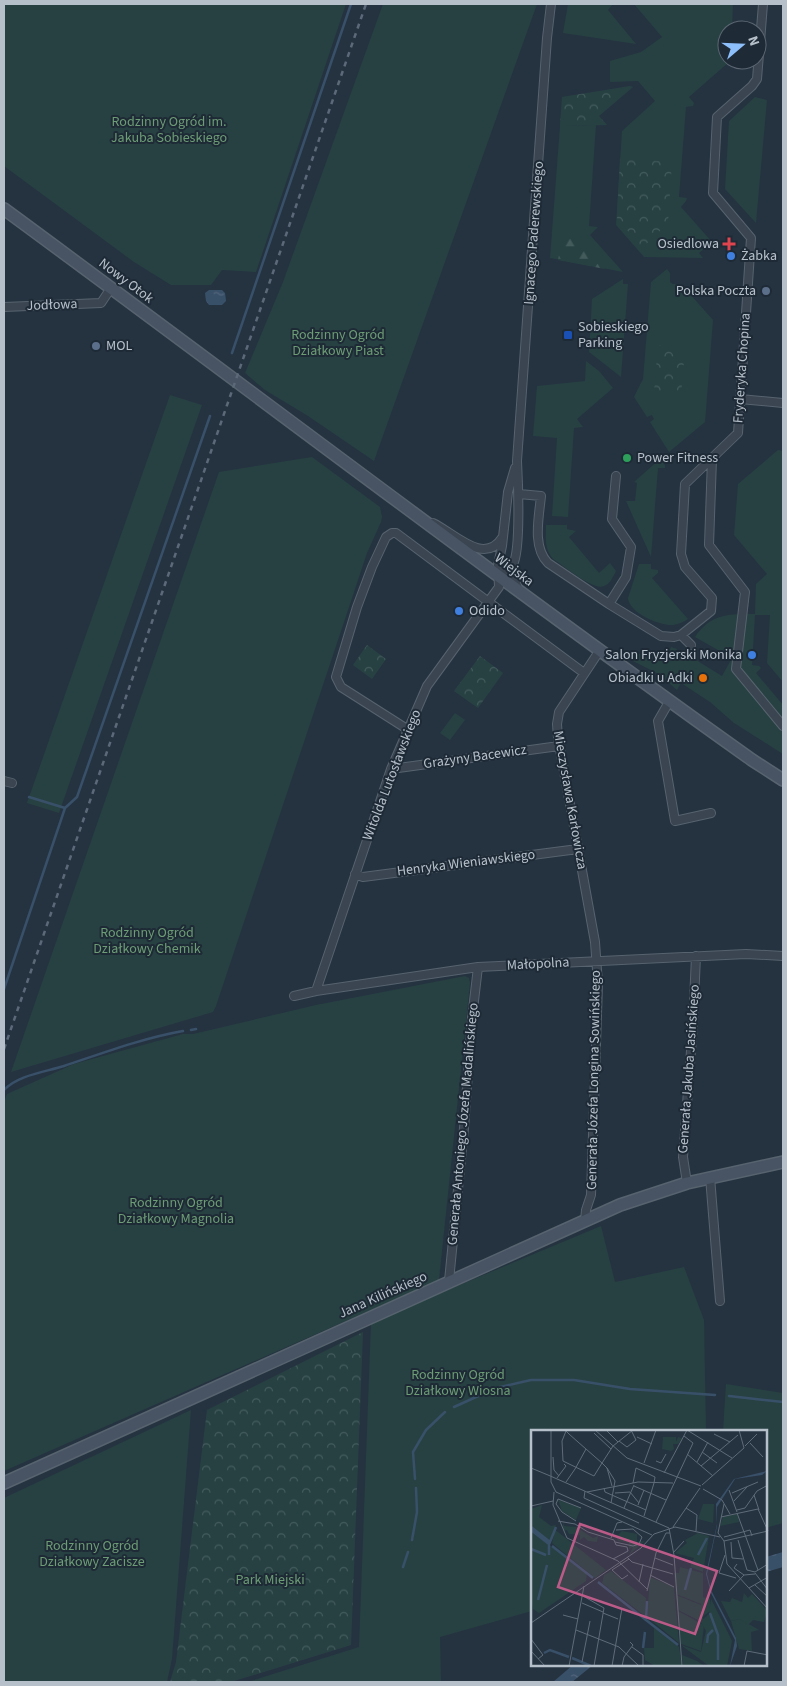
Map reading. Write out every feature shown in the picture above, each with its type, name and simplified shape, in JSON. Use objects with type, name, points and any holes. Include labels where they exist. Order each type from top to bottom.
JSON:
[{"type":"main road","name":"Nowy Otok","points":[[4,209],[231,377]]},
{"type":"main road","name":"Wiejska","points":[[231,377],[519,593],[600,650],[669,702],[758,765],[783,780]]},
{"type":"main road","name":"Jana Kilińskiego","points":[[4,1482],[449,1281],[638,1198],[687,1183],[783,1162]]},
{"type":"street","name":"Ignacego Paderewskiego","points":[[517,461],[551,4]]},
{"type":"street","name":"Fryderyka Chopina","points":[[681,635],[711,611],[713,602],[712,598],[685,567],[681,554],[684,484],[738,433],[751,238],[713,193],[717,117],[752,86],[757,79],[763,4]]},
{"type":"street","name":"Jodłowa","points":[[4,307],[101,302],[111,288]]},
{"type":"street","points":[[740,399],[783,403]]},
{"type":"street","points":[[712,459],[708,545],[745,592],[736,669],[783,726]]},
{"type":"street","points":[[517,461],[519,494],[514,578],[519,593]]},
{"type":"street","points":[[499,577],[498,565],[508,492],[517,461]]},
{"type":"street","points":[[609,604],[626,577],[632,547],[612,519],[616,476]]},
{"type":"street","points":[[519,494],[541,496],[538,542],[543,558],[609,604],[661,636],[674,637],[681,635],[690,645]]},
{"type":"street","points":[[415,514],[444,528],[475,548],[485,550],[494,547],[503,536]]},
{"type":"street","points":[[408,729],[341,687],[336,677],[357,607],[372,567],[386,537],[392,533],[396,534],[584,673]]},
{"type":"street","points":[[499,577],[514,564]]},
{"type":"street","name":"Witolda Lutosławskiego","points":[[316,991],[391,769],[427,686],[489,603],[497,590],[499,577]]},
{"type":"street","name":"Mieczysława Karłowicza","points":[[596,962],[590,913],[559,746],[557,724],[559,712],[600,650]]},
{"type":"street","points":[[669,702],[658,721],[675,821],[711,813]]},
{"type":"street","name":"Grażyny Bacewicz","points":[[391,769],[559,746]]},
{"type":"street","name":"Henryka Wieniawskiego","points":[[355,874],[363,877],[578,848]]},
{"type":"street","name":"Małopolna","points":[[294,996],[316,991],[478,967],[746,954],[783,956]]},
{"type":"street","name":"Generała Jakuba Jasińskiego","points":[[687,1183],[683,1157],[696,956]]},
{"type":"street","name":"Generała Józefa Longina Sowińskiego","points":[[585,1221],[590,1199],[597,1020],[596,962]]},
{"type":"street","name":"Generała Antoniego Józefa Madalińskiego","points":[[449,1281],[478,967]]},
{"type":"street","points":[[710,1178],[720,1301]]},
{"type":"street","name":"Generała Józefa Longina Sowińskiego","points":[[590,1199],[598,1215]]},
{"type":"green space","name":"Rodzinny Ogród im. Jakuba Sobieskiego","points":[[4,4],[346,4],[256,272],[222,270],[211,285],[171,285],[134,262],[4,166]]},
{"type":"green space","name":"Rodzinny Ogród Działkowy Piast","points":[[383,4],[537,4],[374,461],[308,416],[265,390],[245,373],[283,282]]},
{"type":"green space","points":[[568,4],[613,4],[608,10],[636,44],[563,33]]},
{"type":"green space","points":[[634,4],[733,4],[732,20],[717,20],[717,70],[720,70],[689,97],[694,103],[693,106],[686,107],[679,197],[687,198],[681,207],[712,242],[699,253],[703,258],[644,257],[616,225],[622,131],[655,101],[638,81],[610,82],[610,61],[641,52],[662,37]]},
{"type":"green space","points":[[633,87],[599,116],[607,125],[560,126],[562,97]]},
{"type":"green space","points":[[755,97],[767,100],[756,223],[725,189],[729,121]]},
{"type":"green space","points":[[596,125],[589,226],[598,227],[590,235],[623,272],[550,258],[560,126]]},
{"type":"green space","points":[[620,158],[672,162],[668,223],[642,248],[617,218]]},
{"type":"green space","points":[[563,235],[593,248],[605,269],[558,260]]},
{"type":"green space","points":[[667,269],[670,273],[670,282],[681,284],[713,320],[705,422],[669,452],[650,422],[654,419],[652,415],[647,417],[634,397],[643,379],[651,282]]},
{"type":"green space","points":[[623,279],[623,284],[628,284],[621,377],[589,352],[592,299]]},
{"type":"green space","points":[[658,345],[685,348],[681,396],[654,393]]},
{"type":"green space","points":[[586,361],[599,371],[613,388],[577,419],[583,427],[574,428],[568,517],[552,516],[557,438],[533,436],[537,386],[585,381]]},
{"type":"green space","points":[[170,395],[202,405],[59,813],[27,803]]},
{"type":"green space","points":[[778,450],[783,451],[783,682],[767,663],[770,615],[755,615],[752,665],[761,668],[756,673],[783,705],[783,754],[734,723],[710,702],[681,683],[677,690],[659,674],[629,659],[635,651],[655,661],[660,660],[668,654],[671,647],[677,649],[675,653],[681,655],[683,652],[722,676],[732,658],[695,637],[701,629],[714,619],[737,614],[755,614],[756,584],[767,574],[734,535],[738,484]]},
{"type":"green space","name":"Rodzinny Ogród Działkowy Chemik","points":[[312,457],[380,507],[382,517],[367,553],[216,1006],[213,1012],[11,1072],[219,472]]},
{"type":"green space","points":[[660,459],[665,468],[658,468],[651,557],[626,501],[635,501],[637,483],[634,482]]},
{"type":"green space","points":[[546,525],[567,525],[567,529],[576,531],[569,537],[599,573],[610,563],[616,571],[610,582],[599,587],[593,585],[553,559],[547,547]]},
{"type":"green space","points":[[639,564],[651,564],[651,569],[658,570],[658,573],[652,578],[688,619],[677,624],[667,625],[646,618],[634,609],[628,598]]},
{"type":"green space","points":[[367,645],[386,659],[372,679],[353,665]]},
{"type":"green space","points":[[480,656],[503,673],[478,708],[454,691]]},
{"type":"green space","points":[[455,713],[465,720],[450,740],[440,733]]},
{"type":"green space","name":"Rodzinny Ogród Działkowy Magnolia","points":[[465,976],[469,978],[470,983],[439,1280],[4,1471],[4,1102],[7,1094],[74,1064],[183,1034],[193,1034],[316,1005]]},
{"type":"green space","name":"Rodzinny Ogród Działkowy Wiosna","points":[[601,1226],[615,1282],[684,1267],[704,1320],[706,1430],[531,1430],[531,1611],[440,1637],[441,1682],[248,1682],[359,1647],[371,1322]]},
{"type":"green space","name":"Park Miejski","points":[[363,1332],[351,1645],[231,1682],[170,1682],[176,1662],[207,1410]]},
{"type":"green space","points":[[726,1384],[783,1393],[783,1523],[767,1528],[767,1430],[723,1430]]},
{"type":"green space","name":"Rodzinny Ogród Działkowy Zacisze","points":[[191,1410],[172,1659],[167,1682],[4,1682],[4,1498]]},
{"type":"water","points":[[209,290],[222,290],[225,293],[226,301],[222,305],[209,305],[206,301],[205,293]]},
{"type":"water","points":[[783,1552],[783,1567],[767,1572],[767,1557]]},
{"type":"water","points":[[572,1666],[592,1666],[572,1682],[553,1682]]},
{"type":"waterway","points":[[232,353],[351,4]]},
{"type":"waterway","points":[[4,989],[65,808],[77,797],[210,416]]},
{"type":"waterway","points":[[29,797],[65,808]]},
{"type":"waterway","points":[[191,1030],[196,1029]]},
{"type":"waterway","points":[[4,1090],[17,1081],[32,1075],[138,1042],[183,1031]]},
{"type":"waterway","points":[[454,1407],[496,1388],[531,1380],[574,1380],[630,1389],[715,1395]]},
{"type":"waterway","points":[[729,1396],[783,1402]]},
{"type":"waterway","points":[[415,1479],[413,1452],[426,1430],[445,1412]]},
{"type":"waterway","points":[[412,1540],[417,1512],[416,1488]]},
{"type":"waterway","points":[[403,1567],[408,1552]]},
{"type":"railway","points":[[4,1049],[366,4]]},
{"type":"place","name":"Osiedlowa","points":[[729,244]]},
{"type":"place","name":"Żabka","points":[[731,256]]},
{"type":"place","name":"Polska Poczta","points":[[766,291]]},
{"type":"place","name":"Sobieskiego Parking","points":[[568,335]]},
{"type":"place","name":"MOL","points":[[96,346]]},
{"type":"place","name":"Power Fitness","points":[[627,458]]},
{"type":"place","name":"Odido","points":[[459,611]]},
{"type":"place","name":"Salon Fryzjerski Monika","points":[[752,655]]},
{"type":"place","name":"Obiadki u Adki","points":[[703,678]]}]
